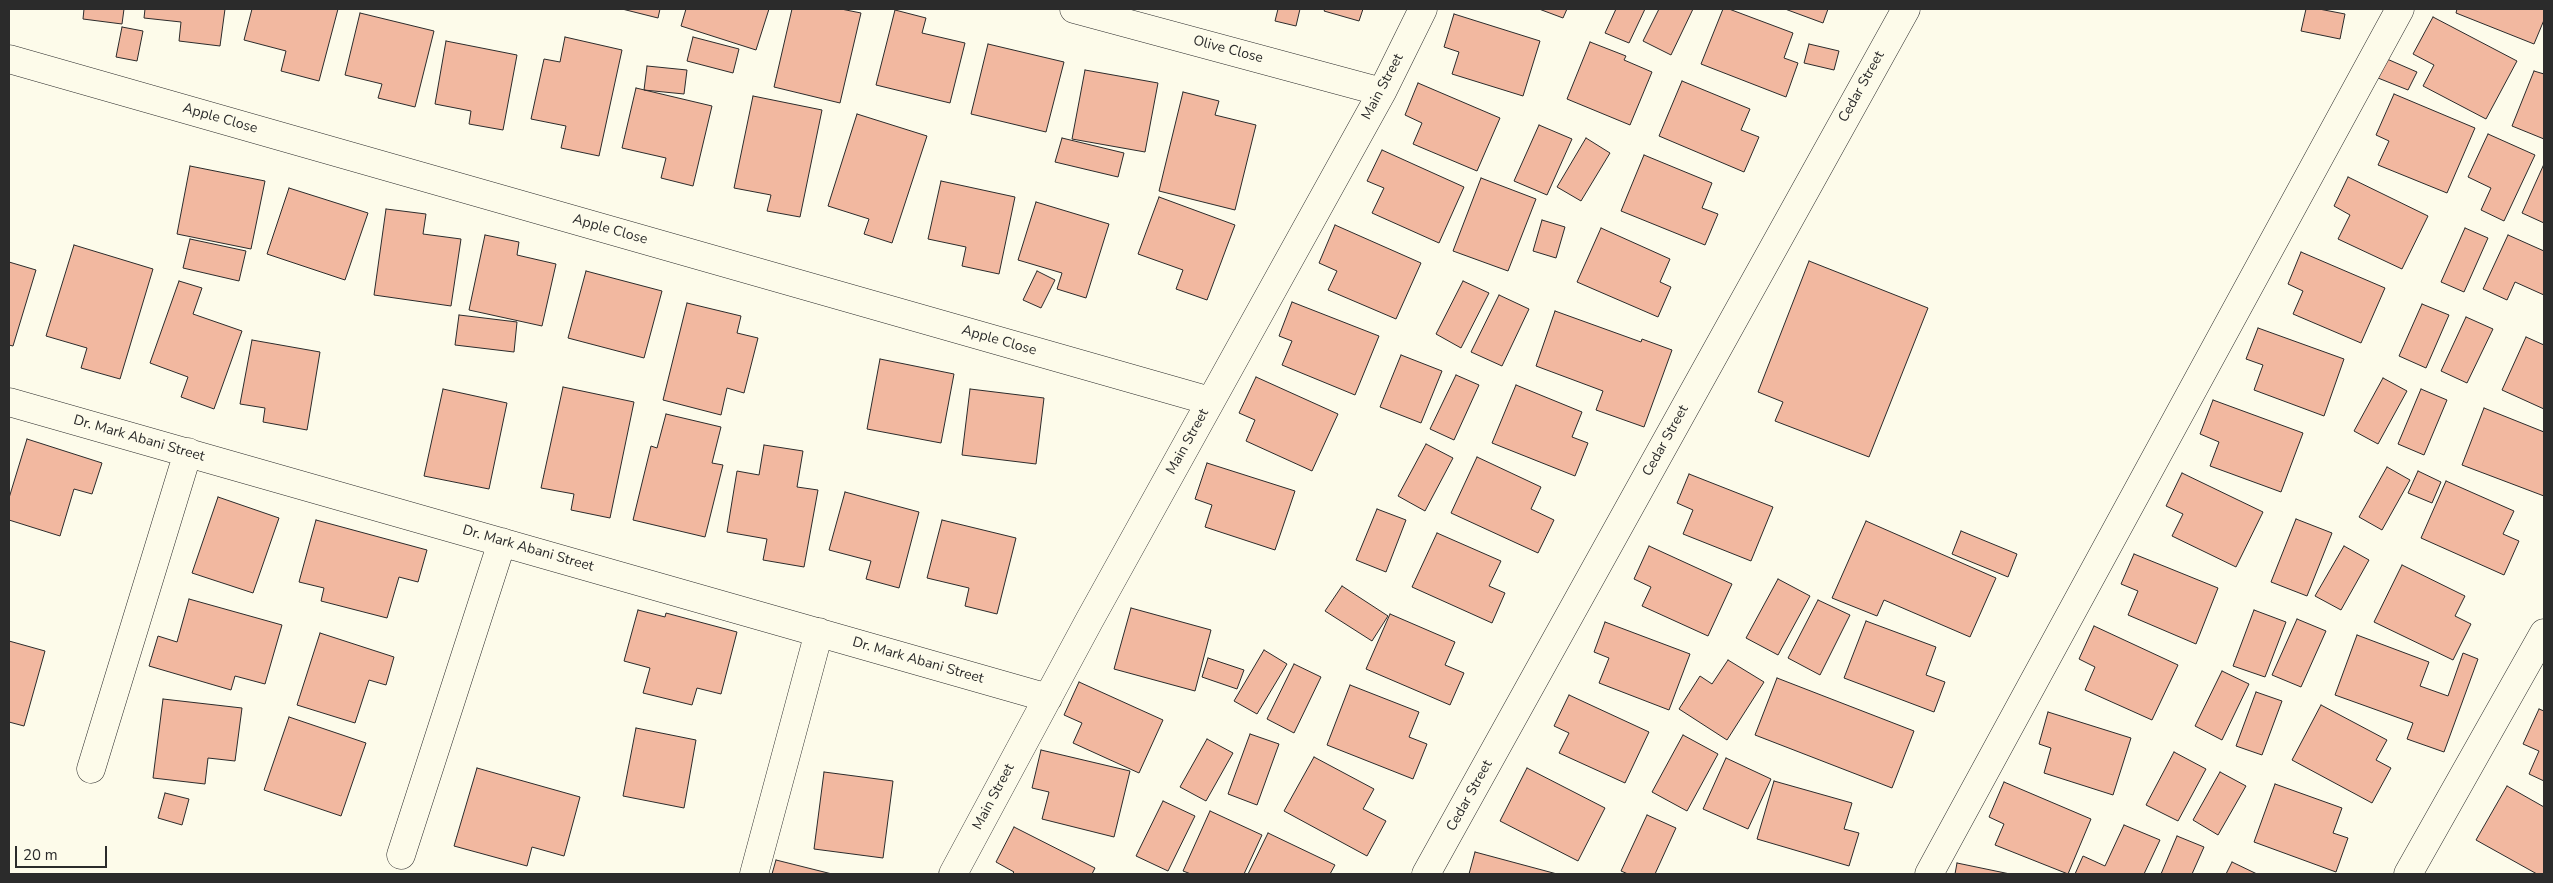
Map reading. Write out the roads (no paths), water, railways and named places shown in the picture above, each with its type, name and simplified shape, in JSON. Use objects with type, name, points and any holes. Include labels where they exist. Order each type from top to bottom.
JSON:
[{"type":"street","name":"Olive Close","points":[[1074,9],[1382,92]]},
{"type":"street","name":"Main Street","points":[[952,874],[1210,401],[1382,92],[1423,9]]},
{"type":"street","name":"Cedar Street","points":[[1426,874],[1906,9]]},
{"type":"street","points":[[1929,874],[2400,9]]},
{"type":"street","name":"Apple Close","points":[[9,59],[1210,401]]},
{"type":"street","name":"Dr. Mark Abani Street","points":[[9,402],[1048,698]]},
{"type":"street","points":[[91,769],[188,452]]},
{"type":"street","points":[[401,855],[502,542]]},
{"type":"street","points":[[754,874],[819,632]]},
{"type":"street","points":[[2408,874],[2544,633]]}]
